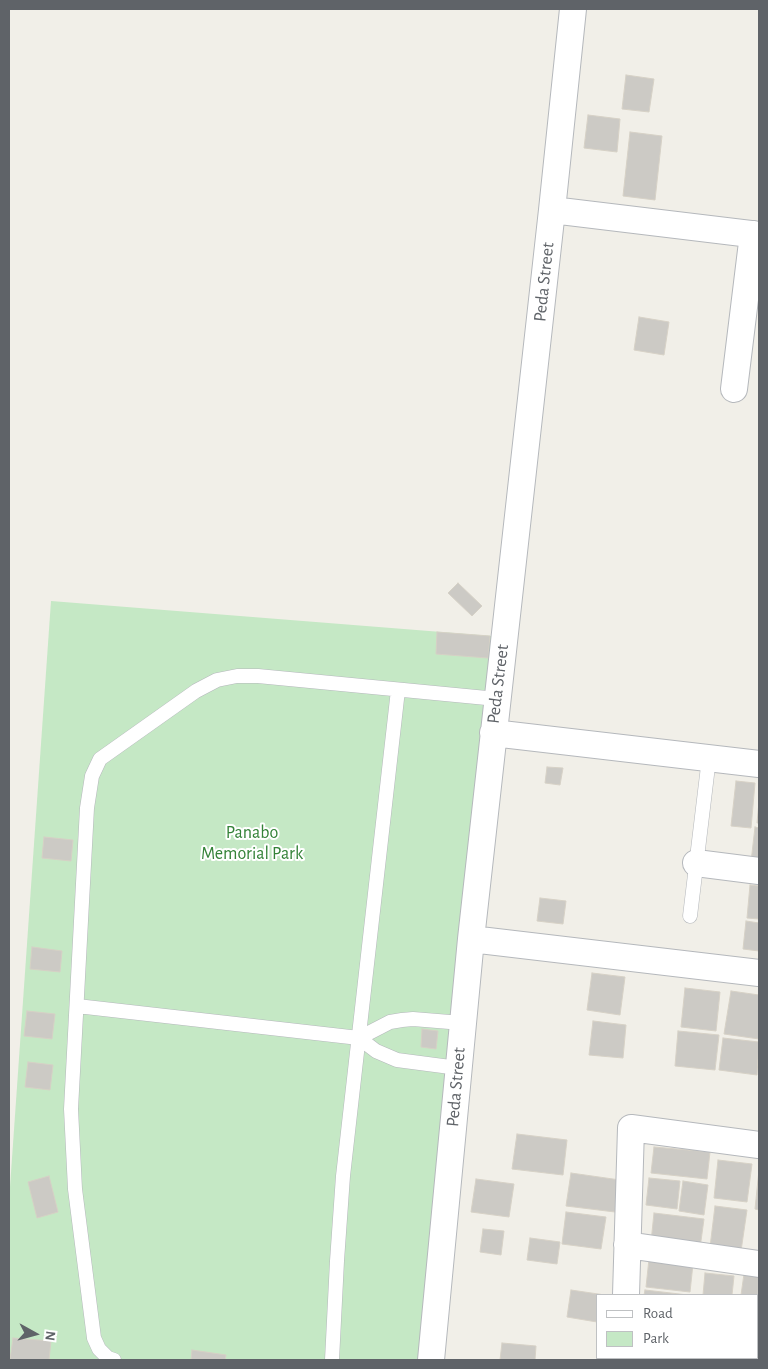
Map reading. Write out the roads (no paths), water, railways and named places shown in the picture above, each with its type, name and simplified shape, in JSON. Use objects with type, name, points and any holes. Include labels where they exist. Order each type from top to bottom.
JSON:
[{"type":"street","name":"Peda Street","points":[[431,1360],[462,1023],[552,210],[572,9]]},
{"type":"street","points":[[552,210],[756,234],[734,389]]},
{"type":"street","points":[[493,733],[759,764]]},
{"type":"street","points":[[696,863],[759,871]]},
{"type":"street","points":[[471,939],[759,973]]},
{"type":"street","points":[[626,1294],[631,1128],[759,1144]]},
{"type":"street","points":[[628,1246],[759,1264]]},
{"type":"lane","points":[[114,1360],[108,1358],[99,1349],[94,1338],[75,1189],[71,1109],[87,808],[92,776],[100,759],[196,691],[217,680],[237,676],[258,676],[497,699]]},
{"type":"lane","points":[[332,1360],[343,1176],[398,690]]},
{"type":"lane","points":[[690,916],[709,758]]},
{"type":"lane","points":[[77,1006],[358,1038],[376,1051],[396,1060],[458,1068]]},
{"type":"lane","points":[[358,1038],[390,1022],[402,1020],[413,1019],[462,1023]]},
{"type":"park label","name":"Panabo Memorial Park","points":[[252,843]]}]
